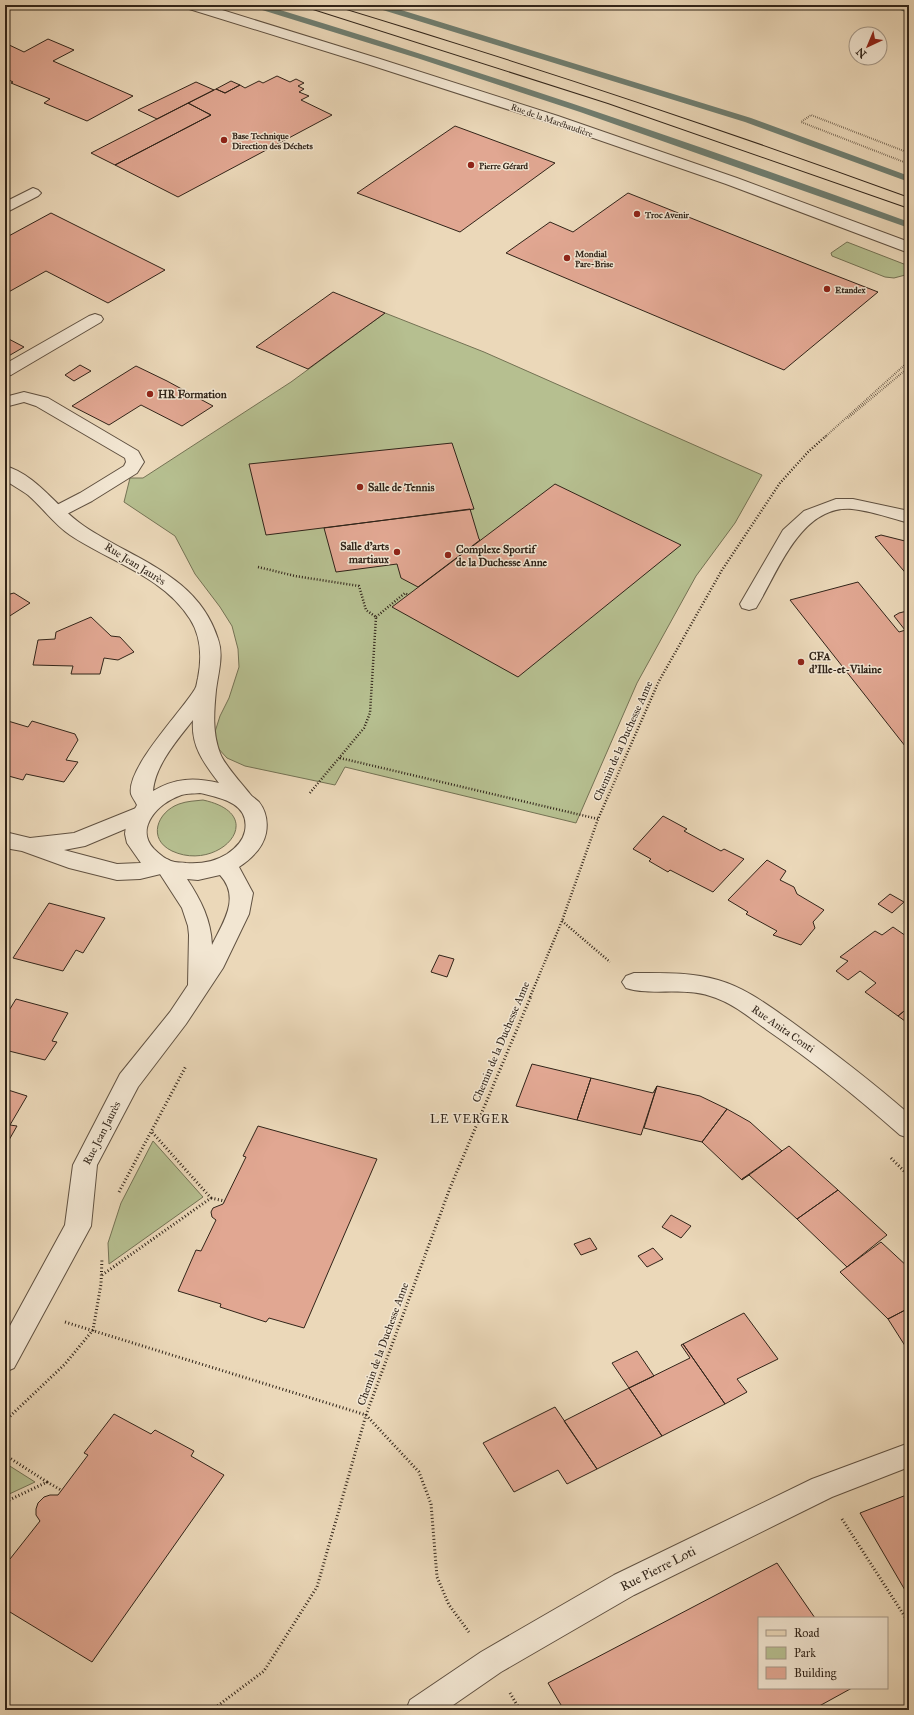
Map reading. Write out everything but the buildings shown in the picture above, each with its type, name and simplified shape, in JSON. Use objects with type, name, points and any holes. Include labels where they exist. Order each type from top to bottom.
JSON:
[{"type":"main road","points":[[314,5],[488,58],[609,98],[909,204]]},
{"type":"street","name":"Rue de la Marébaudière","points":[[191,5],[361,57],[540,115],[717,176],[909,248]]},
{"type":"street","name":"Rue Jean Jaurès","points":[[5,472],[25,484],[58,512],[76,530],[152,573],[172,587],[189,603],[201,620],[209,641],[211,663],[206,690],[203,731],[210,756],[240,796]]},
{"type":"street","name":"Rue Jean Jaurès","points":[[144,809],[142,793],[144,778],[176,728],[206,690]]},
{"type":"street","points":[[15,842],[64,842],[77,840],[144,809],[171,791],[186,787],[200,786],[229,790],[240,796],[251,805],[256,817],[258,828],[255,839],[247,850],[236,860],[225,866],[206,871],[187,872],[165,867],[149,858],[140,848],[136,837],[136,826],[144,809]]},
{"type":"street","points":[[15,842],[70,860],[117,872],[140,871],[165,867]]},
{"type":"street","name":"Rue Jean Jaurès","points":[[5,1360],[78,1226],[85,1165],[129,1081],[178,1018],[199,984],[215,962],[238,914],[242,893],[234,876],[225,866]]},
{"type":"street","points":[[165,867],[184,892],[194,911],[200,934],[199,984]]},
{"type":"street","name":"Rue Anita Conti","points":[[634,982],[697,983],[719,989],[740,999],[807,1045],[871,1094],[909,1128]]},
{"type":"street","name":"Rue Pierre Loti","points":[[421,1710],[491,1662],[624,1585],[822,1488],[909,1455]]},
{"type":"lane","points":[[5,208],[33,193]]},
{"type":"lane","points":[[5,371],[95,319]]},
{"type":"lane","points":[[5,402],[24,397],[42,402],[132,455],[135,462],[131,469],[86,497],[58,512]]},
{"type":"lane","points":[[749,604],[789,534],[810,516],[836,504],[853,504],[909,517]]},
{"type":"path","points":[[909,153],[811,115],[801,122],[909,164]]},
{"type":"path","points":[[808,452],[909,361]]},
{"type":"path","points":[[808,452],[909,367]]},
{"type":"path","name":"Chemin de la Duchesse Anne","points":[[212,1710],[264,1671],[317,1587],[366,1415],[450,1188],[562,921],[598,818],[659,681],[722,570],[780,483],[808,452]]},
{"type":"path","points":[[258,568],[295,576],[359,586],[366,610],[376,617]]},
{"type":"path","points":[[309,794],[364,728],[370,713],[376,617],[405,593],[408,595]]},
{"type":"path","points":[[340,758],[598,818]]},
{"type":"path","points":[[562,921],[634,982]]},
{"type":"path","points":[[117,1196],[188,1062]]},
{"type":"path","points":[[152,1132],[211,1198],[225,1201]]},
{"type":"path","points":[[102,1276],[211,1198]]},
{"type":"path","points":[[5,1421],[65,1364],[93,1330],[102,1276],[102,1254]]},
{"type":"path","points":[[31,1311],[366,1415],[419,1472],[432,1504],[438,1577],[449,1605],[491,1662],[520,1710]]},
{"type":"path","points":[[5,1455],[61,1490]]},
{"type":"path","points":[[5,1502],[48,1482]]},
{"type":"path","points":[[822,1488],[909,1623]]},
{"type":"green space","points":[[847,242],[909,266],[909,274],[894,278],[885,277],[832,256],[831,253]]},
{"type":"green space","name":"Complexe Sportif de la Duchesse Anne","points":[[385,313],[484,352],[762,475],[735,523],[696,576],[637,683],[576,823],[345,767],[335,785],[245,766],[227,758],[216,746],[214,735],[220,716],[229,698],[239,667],[238,649],[232,626],[220,607],[195,574],[175,536],[124,502],[130,478],[143,478],[291,382]]},
{"type":"green space","points":[[203,800],[223,807],[234,817],[236,829],[231,839],[221,848],[206,854],[190,856],[172,851],[164,846],[159,840],[157,833],[158,826],[165,813],[179,804]]},
{"type":"green space","points":[[153,1141],[203,1197],[109,1264],[108,1243],[121,1203]]},
{"type":"green space","points":[[5,1463],[35,1482],[5,1496]]},
{"type":"waterway","points":[[255,5],[420,56],[584,110],[909,225]]},
{"type":"waterway","points":[[376,5],[748,120],[909,179]]},
{"type":"waterway","points":[[894,5],[909,11]]},
{"type":"place","name":"Base Technique Direction des Déchets","points":[[224,140]]},
{"type":"place","name":"Pierre Gérard","points":[[471,165]]},
{"type":"place","name":"Troc Avenir","points":[[637,214]]},
{"type":"place","name":"Mondial Pare-Brise","points":[[567,258]]},
{"type":"place","name":"Etandex","points":[[827,289]]},
{"type":"place","name":"HR Formation","points":[[150,394]]},
{"type":"place","name":"Salle de Tennis","points":[[360,487]]},
{"type":"place","name":"Salle d'arts martiaux","points":[[397,552]]},
{"type":"place","name":"Complexe Sportif de la Duchesse Anne","points":[[448,555]]},
{"type":"place","name":"CFA d'Ille-et-Vilaine","points":[[801,662]]},
{"type":"district","name":"LE VERGER","points":[[470,1119]]}]
